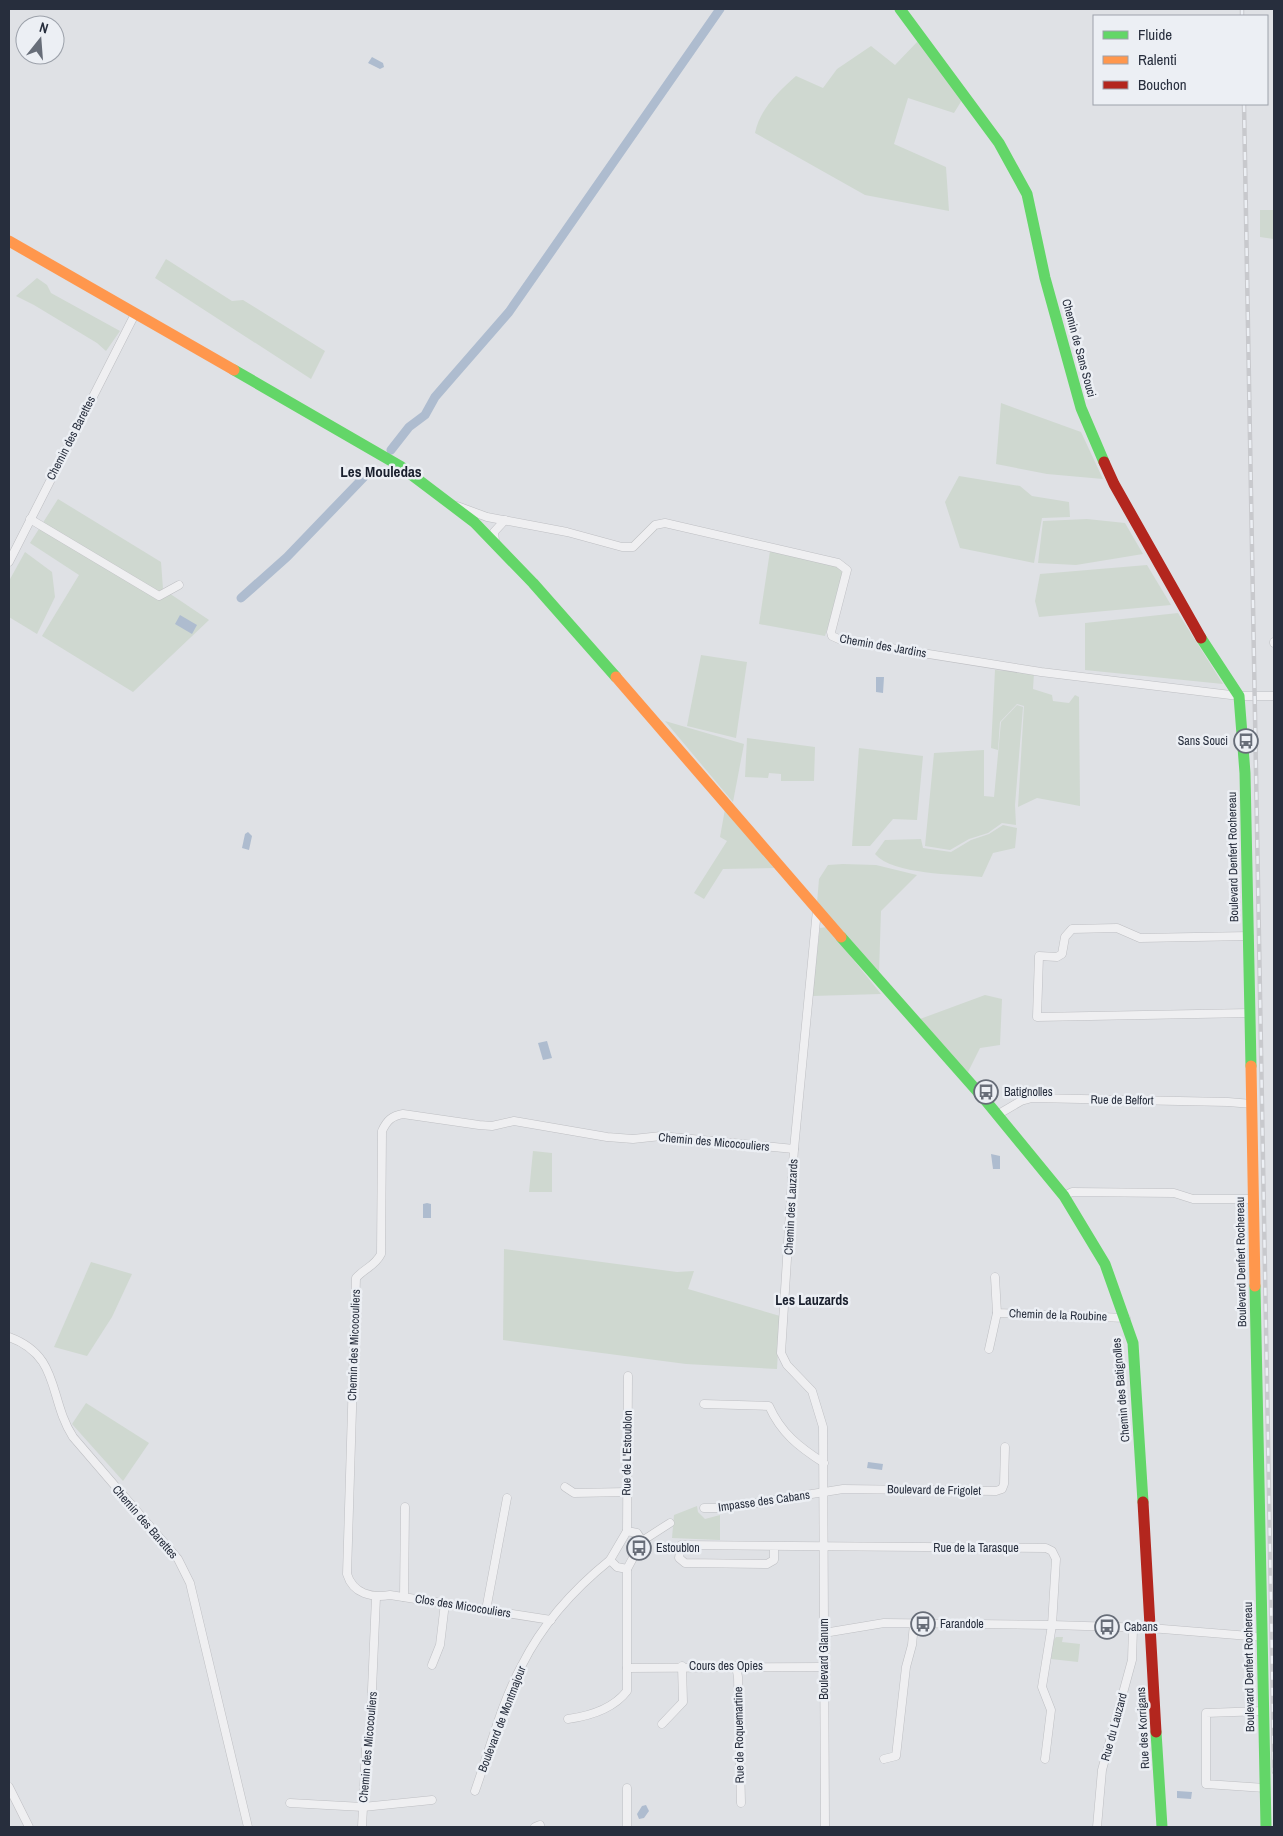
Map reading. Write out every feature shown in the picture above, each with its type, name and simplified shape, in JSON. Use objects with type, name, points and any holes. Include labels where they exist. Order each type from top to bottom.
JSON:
[{"type":"street","name":"Chemin de Sans Souci","points":[[900,9],[980,115],[1016,172],[1027,194],[1034,217],[1045,278],[1081,408],[1100,455],[1193,626],[1239,696]]},
{"type":"street","name":"Chemin des Batignolles","points":[[9,241],[400,466],[452,504],[495,542],[671,739],[817,910],[997,1115],[1064,1196],[1105,1264],[1126,1318],[1133,1343],[1150,1628]]},
{"type":"street","name":"Chemin des Barettes","points":[[9,562],[135,314]]},
{"type":"street","name":"Chemin des Jardins","points":[[452,504],[487,517],[629,548],[633,547],[655,525],[666,523],[838,563],[847,570],[830,632],[832,636],[841,640],[1042,672],[1239,696]]},
{"type":"street","points":[[30,519],[159,596],[179,585]]},
{"type":"street","points":[[495,542],[494,532],[505,520]]},
{"type":"street","points":[[1239,696],[1274,696]]},
{"type":"street","name":"Boulevard Denfert Rochereau","points":[[1239,696],[1245,761],[1266,1827]]},
{"type":"street","name":"Chemin des Lauzards","points":[[817,910],[794,1150],[781,1353],[787,1365],[812,1391],[823,1427],[824,1492]]},
{"type":"street","points":[[1249,936],[1140,938],[1117,928],[1072,929],[1065,937],[1062,954],[1057,957],[1039,956],[1038,1017],[1250,1012]]},
{"type":"street","name":"Rue de Belfort","points":[[997,1115],[1021,1101],[1032,1098],[1252,1104]]},
{"type":"street","name":"Chemin des Micocouliers","points":[[362,1827],[366,1749],[370,1736],[376,1597],[354,1588],[347,1574],[356,1278],[376,1264],[381,1254],[382,1131],[392,1116],[403,1114],[492,1126],[514,1121],[607,1137],[633,1139],[661,1136],[794,1150]]},
{"type":"street","points":[[1064,1196],[1072,1192],[1174,1194],[1193,1199],[1253,1199]]},
{"type":"street","name":"Chemin de la Roubine","points":[[996,1277],[996,1313],[1126,1318]]},
{"type":"street","points":[[989,1349],[996,1313]]},
{"type":"street","name":"Chemin des Barettes","points":[[9,1337],[32,1349],[45,1362],[51,1373],[65,1424],[73,1437],[178,1560],[190,1582],[248,1827]]},
{"type":"street","name":"Rue de L'Estoublon","points":[[627,1531],[628,1376]]},
{"type":"street","points":[[704,1404],[769,1406],[778,1425],[804,1449],[824,1463]]},
{"type":"street","name":"Boulevard de Frigolet","points":[[824,1492],[843,1489],[996,1491],[1002,1489],[1004,1484],[1005,1447]]},
{"type":"street","points":[[565,1487],[574,1493],[627,1492]]},
{"type":"street","name":"Impasse des Cabans","points":[[704,1508],[725,1508],[824,1492]]},
{"type":"street","name":"Boulevard Glanum","points":[[824,1492],[825,1827]]},
{"type":"street","points":[[486,1610],[507,1498]]},
{"type":"street","points":[[404,1597],[406,1507]]},
{"type":"street","points":[[568,1719],[588,1716],[619,1700],[626,1691],[627,1569],[642,1541],[670,1523]]},
{"type":"street","points":[[627,1569],[616,1568],[610,1560],[627,1531],[637,1533],[642,1541]]},
{"type":"street","name":"Rue de la Tarasque","points":[[774,1547],[774,1560],[767,1564],[686,1563],[679,1558],[681,1544],[774,1547],[1046,1548],[1052,1551],[1056,1559],[1052,1625],[1042,1687],[1051,1710],[1044,1759]]},
{"type":"street","name":"Boulevard de Montmajour","points":[[475,1791],[521,1665],[550,1620],[586,1579],[610,1560]]},
{"type":"street","name":"Clos des Micocouliers","points":[[376,1597],[390,1594],[550,1620]]},
{"type":"street","points":[[432,1665],[440,1644],[445,1603]]},
{"type":"street","points":[[824,1632],[884,1623],[1052,1625],[1150,1628],[1262,1638]]},
{"type":"street","points":[[884,1759],[896,1756],[906,1667],[912,1645],[914,1624]]},
{"type":"street","name":"Rue du Lauzard","points":[[1098,1827],[1102,1770],[1132,1660],[1133,1628]]},
{"type":"street","name":"Rue des Korrigans","points":[[1150,1628],[1162,1827]]},
{"type":"street","points":[[662,1724],[683,1702],[682,1666]]},
{"type":"street","name":"Rue de Roquemartine","points":[[736,1666],[738,1677],[741,1803]]},
{"type":"street","name":"Cours des Opies","points":[[627,1668],[824,1666]]},
{"type":"street","points":[[1263,1711],[1206,1713],[1206,1784],[1265,1788]]},
{"type":"street","points":[[9,1788],[29,1827]]},
{"type":"street","points":[[626,1827],[627,1788]]},
{"type":"street","points":[[290,1803],[363,1807],[432,1800]]},
{"type":"shaded area","points":[[918,41],[962,100],[954,113],[908,98],[894,144],[946,167],[949,211],[865,195],[755,133],[757,124],[765,109],[776,95],[796,76],[823,88],[837,69],[871,46],[895,65]]},
{"type":"shaded area","points":[[1260,210],[1274,210],[1274,239],[1260,237]]},
{"type":"shaded area","points":[[166,259],[232,301],[243,300],[325,351],[311,379],[155,278]]},
{"type":"shaded area","points":[[37,278],[47,285],[51,293],[120,331],[106,351],[97,343],[16,296]]},
{"type":"shaded area","points":[[1001,403],[1081,432],[1103,479],[1047,474],[996,464]]},
{"type":"shaded area","points":[[959,476],[1020,486],[1032,496],[1069,502],[1070,517],[1042,518],[1034,563],[960,548],[945,502]]},
{"type":"shaded area","points":[[58,499],[161,562],[163,589],[209,620],[133,692],[42,636],[79,575],[30,543]]},
{"type":"shaded area","points":[[1087,519],[1125,523],[1143,554],[1076,565],[1038,563],[1043,521]]},
{"type":"shaded area","points":[[770,551],[839,567],[844,576],[825,636],[759,624]]},
{"type":"shaded area","points":[[25,552],[52,572],[55,597],[37,634],[9,617],[9,581]]},
{"type":"shaded area","points":[[1147,565],[1171,605],[1039,617],[1035,601],[1040,574]]},
{"type":"shaded area","points":[[1178,613],[1223,684],[1085,670],[1085,623]]},
{"type":"shaded area","points":[[701,655],[747,662],[736,738],[687,726]]},
{"type":"shaded area","points":[[995,670],[1034,673],[1033,689],[1052,695],[1053,701],[1069,703],[1075,695],[1079,697],[1080,806],[1037,798],[1018,807],[1024,706],[1017,704],[1000,722],[998,750],[991,748]]},
{"type":"shaded area","points":[[1017,705],[1023,707],[1015,805],[1016,825],[1002,823],[988,833],[969,839],[950,850],[925,846],[934,753],[984,750],[984,796],[994,797],[1001,722]]},
{"type":"shaded area","points":[[665,721],[744,744],[733,802]]},
{"type":"shaded area","points":[[747,738],[815,747],[814,781],[781,781],[781,774],[769,773],[768,778],[745,777]]},
{"type":"shaded area","points":[[859,748],[923,756],[917,820],[893,819],[870,846],[852,846]]},
{"type":"shaded area","points":[[725,809],[775,868],[723,869],[704,899],[694,893],[727,841],[720,837]]},
{"type":"shaded area","points":[[1003,825],[1017,828],[1015,848],[993,853],[982,877],[910,870],[884,861],[875,854],[885,840],[921,839],[923,848],[951,852],[971,840],[989,834]]},
{"type":"shaded area","points":[[828,865],[876,865],[917,875],[881,911],[879,973],[817,903],[819,879]]},
{"type":"shaded area","points":[[827,927],[881,994],[812,996],[820,928]]},
{"type":"shaded area","points":[[985,995],[1002,999],[1000,1045],[980,1048],[968,1072],[920,1019]]},
{"type":"shaded area","points":[[533,1151],[552,1153],[552,1192],[529,1192]]},
{"type":"shaded area","points":[[504,1249],[677,1272],[694,1271],[688,1289],[780,1316],[777,1369],[686,1364],[503,1340]]},
{"type":"shaded area","points":[[91,1262],[132,1274],[112,1317],[87,1356],[54,1347]]},
{"type":"shaded area","points":[[86,1403],[149,1443],[123,1481],[72,1424]]},
{"type":"shaded area","points":[[697,1506],[698,1512],[705,1519],[720,1515],[720,1540],[672,1538],[674,1515]]},
{"type":"shaded area","points":[[1056,1637],[1063,1637],[1062,1642],[1080,1644],[1078,1662],[1051,1659],[1053,1641]]},
{"type":"water","points":[[372,57],[383,63],[384,67],[380,69],[368,63]]},
{"type":"water","points":[[180,615],[197,625],[192,634],[175,624]]},
{"type":"water","points":[[876,677],[884,677],[883,693],[876,692]]},
{"type":"water","points":[[248,832],[252,836],[249,850],[242,848],[245,834]]},
{"type":"water","points":[[547,1041],[552,1058],[543,1060],[538,1043]]},
{"type":"water","points":[[991,1154],[1000,1156],[1000,1169],[993,1169]]},
{"type":"water","points":[[423,1204],[431,1204],[431,1218],[423,1218]]},
{"type":"water","points":[[868,1462],[883,1464],[882,1470],[867,1468]]},
{"type":"water","points":[[1177,1791],[1192,1792],[1191,1799],[1177,1798]]},
{"type":"water","points":[[646,1805],[649,1811],[644,1818],[639,1819],[637,1814],[642,1806]]},
{"type":"waterway","points":[[391,450],[409,427],[425,415],[435,397],[509,312],[720,9]]},
{"type":"waterway","points":[[241,598],[287,557],[365,476]]},
{"type":"railway","points":[[1242,9],[1242,15]]},
{"type":"railway","points":[[1244,105],[1274,1772]]},
{"type":"traffic: fast","points":[[900,9],[999,143],[1027,194],[1045,278],[1081,408],[1104,462]]},
{"type":"traffic: fast","points":[[234,370],[400,466],[474,522],[533,583],[616,677]]},
{"type":"traffic: fast","points":[[1201,638],[1239,696],[1245,773],[1251,1066]]},
{"type":"traffic: fast","points":[[841,937],[986,1101],[1064,1196],[1105,1264],[1133,1343],[1143,1502]]},
{"type":"traffic: fast","points":[[1255,1286],[1266,1827]]},
{"type":"traffic: fast","points":[[1156,1732],[1162,1827]]},
{"type":"traffic: slow","points":[[9,241],[234,370]]},
{"type":"traffic: slow","points":[[616,677],[841,937]]},
{"type":"traffic: slow","points":[[1251,1066],[1255,1286]]},
{"type":"traffic: jam","points":[[1104,462],[1114,484],[1201,638]]},
{"type":"traffic: jam","points":[[1143,1502],[1156,1732]]},
{"type":"place","name":"Sans Souci","points":[[1246,741]]},
{"type":"place","name":"Batignolles","points":[[986,1092]]},
{"type":"place","name":"Estoublon","points":[[639,1548]]},
{"type":"place","name":"Farandole","points":[[923,1624]]},
{"type":"place","name":"Cabans","points":[[1107,1627]]},
{"type":"district","name":"Les Mouledas","points":[[381,472]]},
{"type":"district","name":"Les Lauzards","points":[[812,1300]]}]
